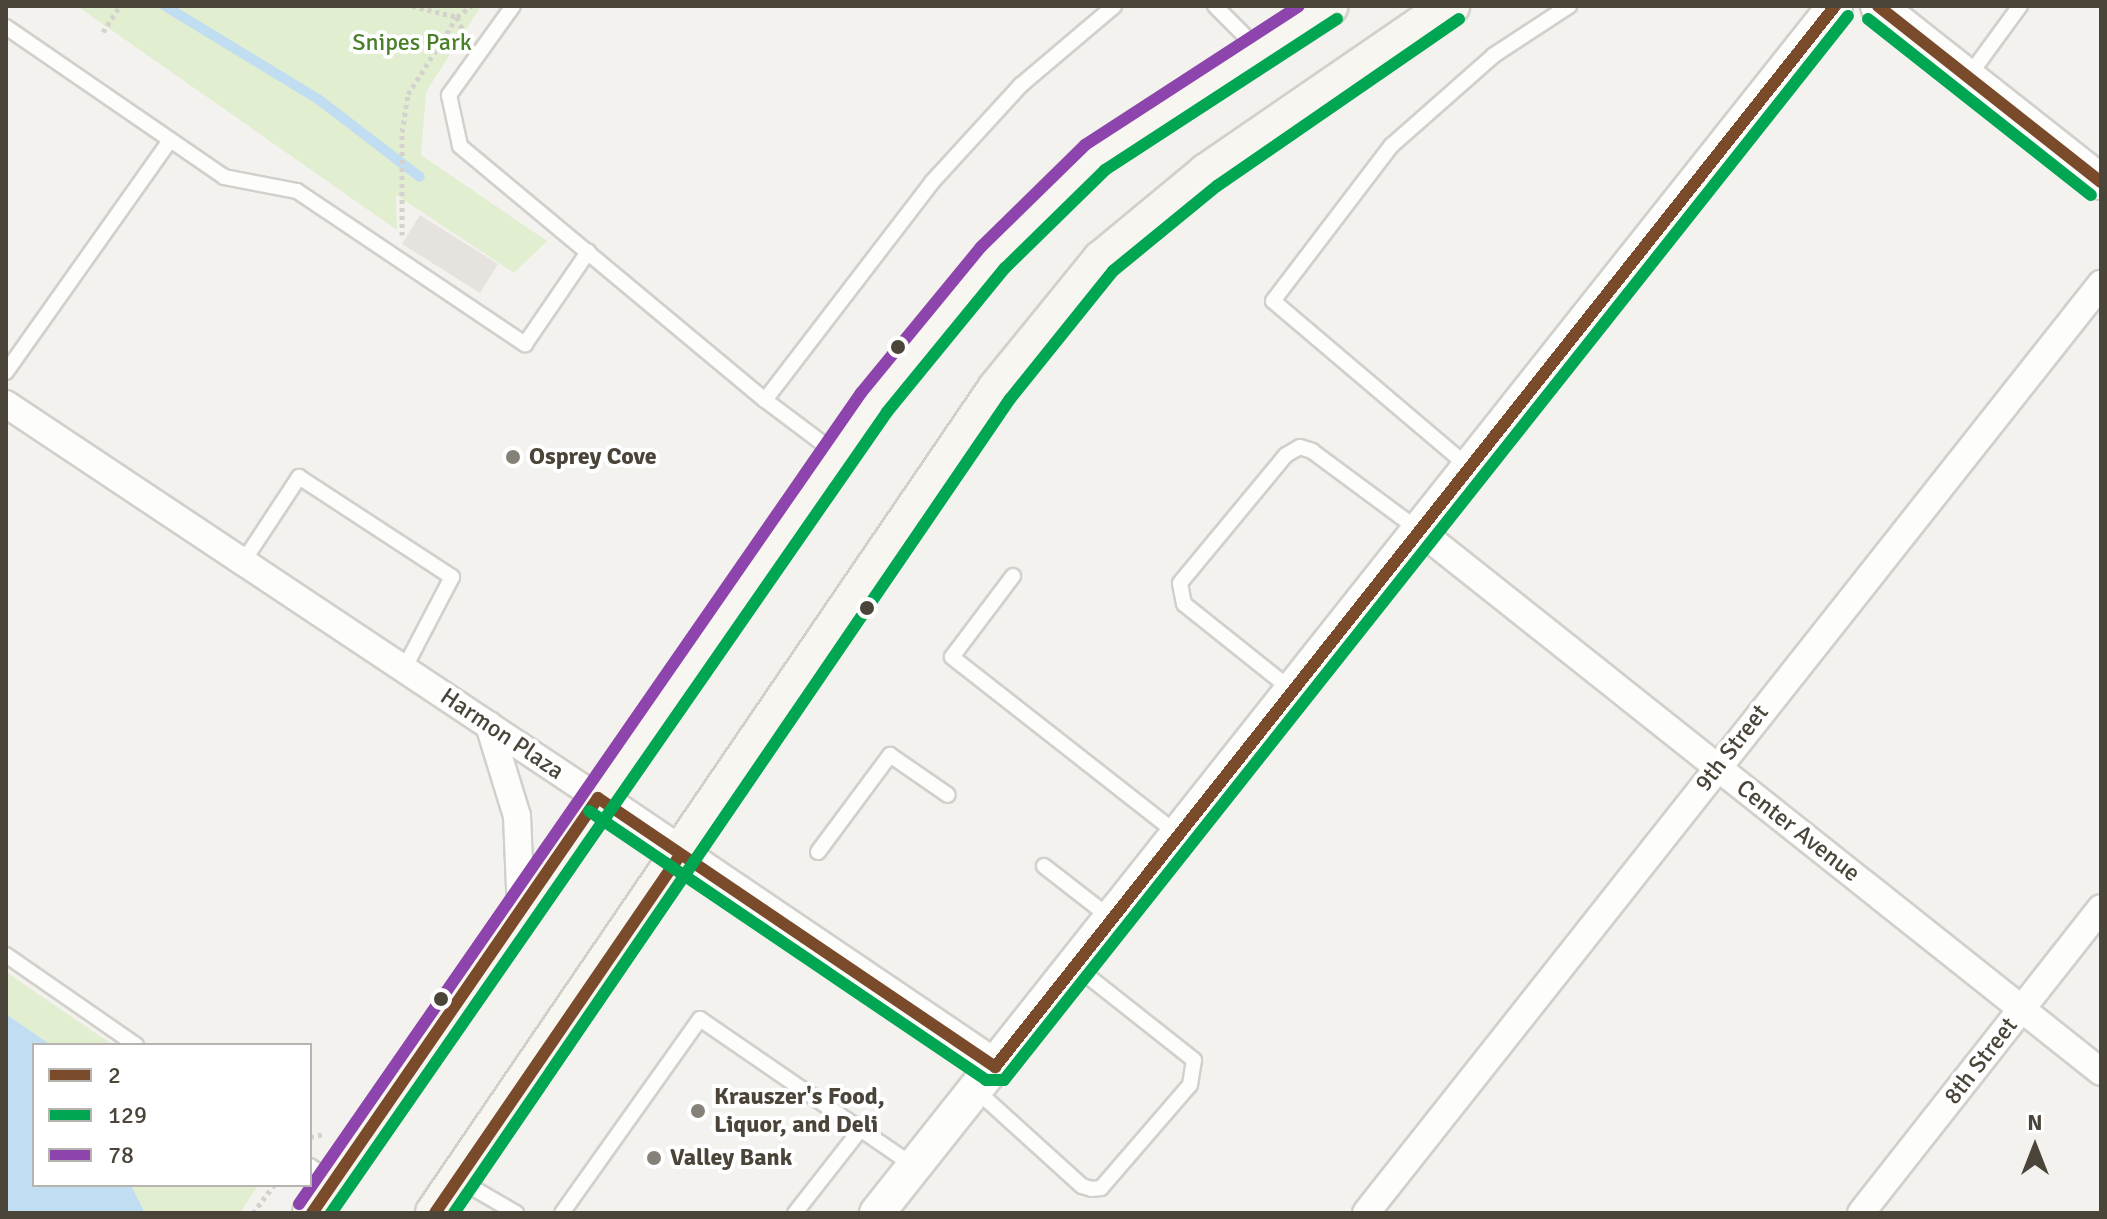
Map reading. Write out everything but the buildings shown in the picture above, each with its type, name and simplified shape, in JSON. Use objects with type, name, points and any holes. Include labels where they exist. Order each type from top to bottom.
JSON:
[{"type":"main road","points":[[312,1213],[322,1174],[521,910],[838,454],[993,257],[1095,157],[1328,6]]},
{"type":"main road","points":[[435,1213],[997,389],[1102,260],[1207,173],[1450,6]]},
{"type":"street","points":[[877,1213],[1835,6]]},
{"type":"street","points":[[1878,6],[2101,182]]},
{"type":"street","name":"9th Street","points":[[1366,1213],[2101,284]]},
{"type":"street","name":"Harmon Plaza","points":[[6,404],[598,798],[986,1078]]},
{"type":"street","name":"Center Avenue","points":[[1420,531],[2101,1072]]},
{"type":"street","points":[[489,725],[517,816],[521,910]]},
{"type":"street","name":"8th Street","points":[[1861,1213],[2101,908]]},
{"type":"lane","points":[[513,6],[449,95],[453,128],[460,146],[765,400],[838,454]]},
{"type":"lane","points":[[1088,6],[1100,16]]},
{"type":"lane","points":[[765,400],[932,182],[1021,85],[1114,6]]},
{"type":"lane","points":[[1215,6],[1258,50]]},
{"type":"lane","points":[[1470,468],[1273,301],[1392,145],[1494,55],[1569,6]]},
{"type":"lane","points":[[1968,77],[2020,6]]},
{"type":"lane","points":[[6,27],[224,177],[297,191],[525,344],[588,252]]},
{"type":"lane","points":[[6,372],[170,140]]},
{"type":"lane","points":[[1293,691],[1184,604],[1180,583],[1286,455],[1300,447],[1312,451],[1420,531]]},
{"type":"lane","points":[[243,562],[299,477],[452,577],[404,669]]},
{"type":"lane","points":[[1013,576],[952,657],[1179,835]]},
{"type":"lane","points":[[818,852],[890,755],[948,795]]},
{"type":"lane","points":[[1044,866],[1112,919]]},
{"type":"lane","points":[[6,955],[133,1043]]},
{"type":"lane","points":[[986,1078],[1082,1186],[1092,1189],[1101,1188],[1190,1085],[1194,1060],[1075,966]]},
{"type":"lane","points":[[562,1213],[700,1019],[914,1166]]},
{"type":"lane","points":[[795,1213],[860,1130]]},
{"type":"lane","points":[[458,1179],[516,1213]]},
{"type":"path","points":[[103,32],[120,6]]},
{"type":"path","points":[[412,6],[457,17]]},
{"type":"path","points":[[403,203],[402,132],[415,76],[457,17],[471,6]]},
{"type":"path","points":[[457,17],[462,29]]},
{"type":"path","points":[[253,1213],[272,1187]]},
{"type":"green space","name":"Snipes Park","points":[[77,6],[481,6],[426,92],[421,155],[547,241],[514,273],[396,195],[397,230]]},
{"type":"green space","points":[[6,972],[110,1043],[48,1043],[6,1014]]},
{"type":"green space","points":[[132,1187],[257,1187],[240,1213],[145,1213]]},
{"type":"shaded area","points":[[420,215],[498,264],[480,293],[402,244]]},
{"type":"water","points":[[6,1014],[48,1043],[32,1043],[32,1187],[132,1187],[145,1213],[6,1213]]},
{"type":"waterway","points":[[165,6],[318,99],[420,177]]},
{"type":"transit line","name":"78","points":[[312,1185],[861,393],[981,247],[1085,145],[1299,6]]},
{"type":"transit line","name":"2","points":[[995,1067],[1835,6]]},
{"type":"transit line","name":"2","points":[[1878,6],[2101,182]]},
{"type":"transit line","name":"129","points":[[589,811],[986,1080],[1004,1080],[1848,16]]},
{"type":"transit line","name":"129","points":[[331,1213],[887,412],[1005,268],[1105,170],[1337,19]]},
{"type":"transit line","name":"129","points":[[454,1213],[1010,399],[1113,271],[1217,186],[1459,19]]},
{"type":"transit line","name":"129","points":[[1868,19],[2091,195]]},
{"type":"transit line","name":"2","points":[[598,798],[995,1067]]},
{"type":"transit line","name":"2","points":[[312,1213],[598,798]]},
{"type":"transit line","name":"2","points":[[435,1213],[680,855]]},
{"type":"transit line","name":"78","points":[[299,1204],[311,1187]]},
{"type":"place","name":"Osprey Cove","points":[[513,457]]},
{"type":"place","name":"Krauszer's Food, Liquor, and Deli","points":[[698,1111]]},
{"type":"place","name":"Valley Bank","points":[[654,1158]]}]
